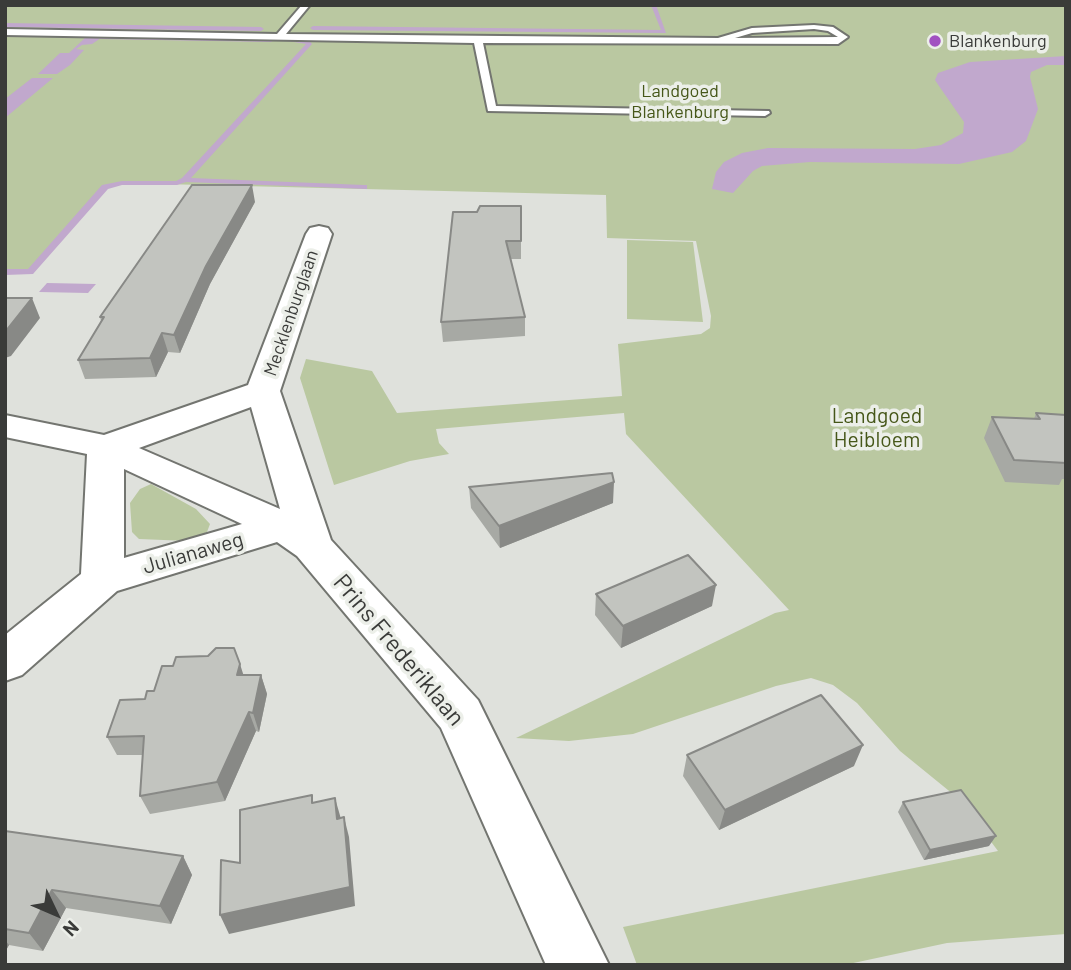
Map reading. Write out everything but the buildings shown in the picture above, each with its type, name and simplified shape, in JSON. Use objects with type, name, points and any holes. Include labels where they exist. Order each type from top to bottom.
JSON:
[{"type":"street","name":"Mecklenburglaan","points":[[298,537],[263,391],[319,234]]},
{"type":"street","name":"Mecklenburglaan","points":[[106,447],[263,391]]},
{"type":"street","name":"Prins Frederiklaan","points":[[5,426],[106,447],[298,537],[460,715],[578,965]]},
{"type":"street","points":[[102,580],[106,447]]},
{"type":"street","name":"Julianaweg","points":[[5,662],[102,580],[298,537]]},
{"type":"lane","points":[[279,36],[306,5]]},
{"type":"lane","points":[[5,32],[478,40],[838,41],[844,37],[830,29],[814,27],[752,31],[722,39]]},
{"type":"lane","points":[[478,40],[492,109],[765,113]]},
{"type":"green space","points":[[5,5],[1066,5],[1066,934],[947,943],[844,965],[637,965],[623,927],[998,851],[959,799],[900,751],[857,703],[833,685],[811,678],[776,686],[633,734],[569,741],[516,738],[775,613],[789,610],[626,434],[624,413],[436,429],[439,443],[449,454],[410,461],[334,485],[300,378],[306,359],[372,371],[397,413],[622,396],[618,344],[701,334],[710,328],[711,316],[696,241],[607,238],[606,195],[122,183],[105,187],[30,272],[5,272]]},
{"type":"green space","points":[[627,240],[693,242],[703,322],[627,319]]},
{"type":"green space","points":[[151,484],[196,509],[210,524],[207,532],[188,541],[139,539],[132,532],[130,503],[140,489]]},
{"type":"shaded area","points":[[86,37],[101,38],[76,49],[84,50],[57,74],[38,74],[60,53],[69,53]]},
{"type":"shaded area","points":[[1066,56],[1066,65],[1047,65],[1031,72],[1038,109],[1026,141],[1012,152],[959,164],[810,162],[762,166],[753,171],[733,193],[712,189],[716,172],[724,162],[742,153],[768,148],[915,149],[941,145],[963,133],[964,122],[935,80],[938,73],[970,62]]},
{"type":"shaded area","points":[[32,78],[53,78],[5,118],[5,99]]},
{"type":"shaded area","points":[[47,283],[96,284],[88,293],[39,292]]},
{"type":"waterway","points":[[313,28],[664,32],[653,5]]},
{"type":"waterway","points":[[5,25],[261,29]]},
{"type":"waterway","points":[[101,38],[271,40]]},
{"type":"waterway","points":[[185,180],[309,44],[308,41],[290,40]]},
{"type":"waterway","points":[[5,272],[30,272],[105,187],[122,183],[177,183],[185,180]]},
{"type":"waterway","points":[[185,180],[364,187]]},
{"type":"place","name":"Blankenburg","points":[[935,41]]},
{"type":"park label","name":"Landgoed Blankenburg","points":[[680,101]]},
{"type":"park label","name":"Landgoed Heibloem","points":[[877,428]]}]
